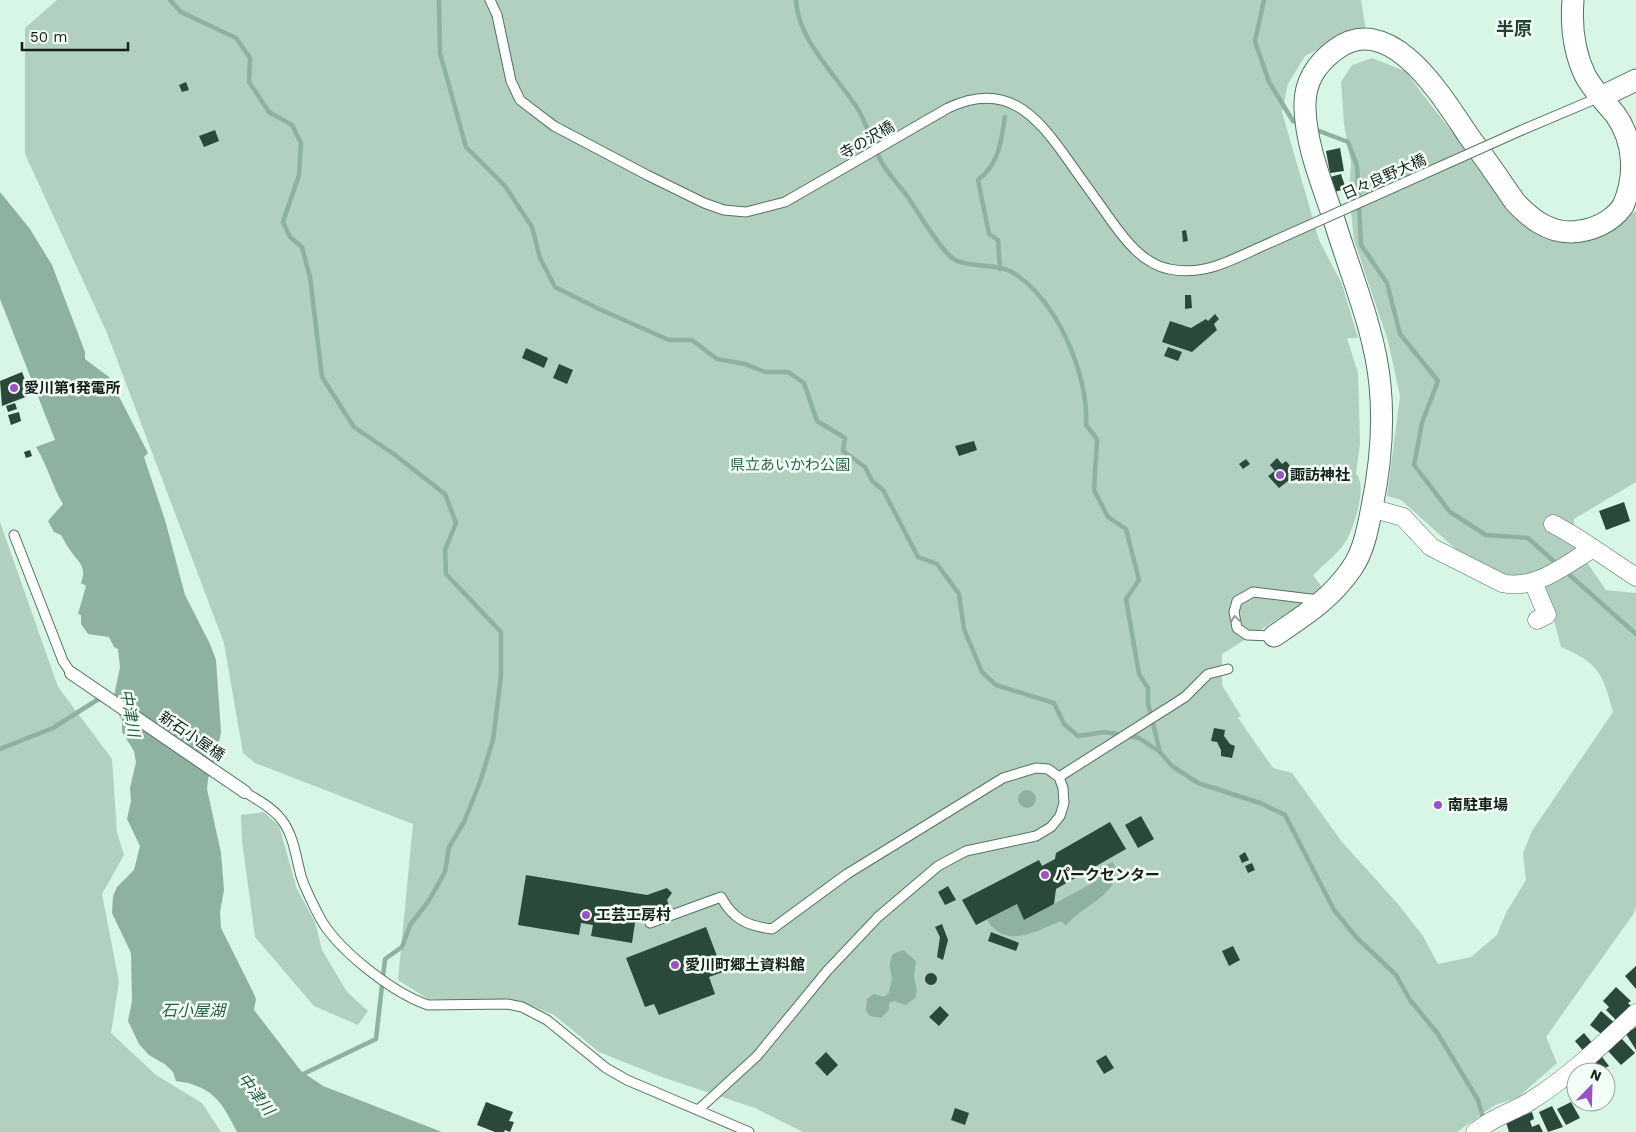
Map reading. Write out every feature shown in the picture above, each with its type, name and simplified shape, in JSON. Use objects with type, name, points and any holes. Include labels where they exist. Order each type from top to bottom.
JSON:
[{"type":"street","points":[[1274,636],[1325,601],[1354,565],[1362,548],[1372,508],[1382,423],[1378,368],[1366,321],[1307,126],[1305,93],[1312,72],[1324,58],[1340,46],[1356,41],[1371,40],[1390,47],[1410,58],[1432,81],[1515,202],[1528,216],[1544,226],[1561,232],[1583,232],[1604,224],[1618,213],[1630,197],[1635,177],[1636,157],[1627,133],[1585,76],[1571,21],[1573,0]]},
{"type":"street","points":[[1600,97],[1636,80]]},
{"type":"street","points":[[1372,508],[1402,517],[1431,547],[1502,583],[1525,585],[1533,582],[1592,549]]},
{"type":"street","points":[[1553,524],[1580,538],[1592,549],[1636,577]]},
{"type":"street","points":[[1533,582],[1547,615],[1537,620]]},
{"type":"street","name":"新石小屋橋","points":[[71,673],[245,792]]},
{"type":"street","points":[[1475,1132],[1485,1124],[1532,1100],[1574,1068],[1636,1013]]},
{"type":"lane","name":"寺の沢橋","points":[[490,0],[498,15],[506,62],[515,91],[528,107],[554,126],[684,194],[724,210],[746,212],[765,209],[785,202],[822,183],[958,104],[978,98],[998,99],[1020,106],[1050,135],[1134,250],[1168,269],[1205,269],[1221,265],[1256,249]]},
{"type":"lane","name":"日々良野大橋","points":[[1256,249],[1600,97]]},
{"type":"lane","points":[[14,535],[63,661],[71,673]]},
{"type":"lane","points":[[1274,636],[1247,635],[1237,628],[1234,612],[1237,601],[1253,592],[1274,593],[1325,601]]},
{"type":"lane","points":[[1059,777],[1176,703],[1191,692],[1208,674],[1228,669]]},
{"type":"lane","points":[[650,923],[721,897],[727,908],[739,920],[755,927],[772,929],[847,874],[1003,778],[1036,768],[1048,768],[1059,777],[1063,788],[1064,803],[1060,816],[1051,827],[1036,836],[966,852],[938,866],[878,917],[827,971],[757,1056],[698,1110]]},
{"type":"lane","points":[[245,792],[275,812],[283,821],[289,832],[302,879],[319,917],[346,950],[369,970],[417,1002],[428,1005],[507,1004],[535,1012],[606,1068],[627,1080],[748,1132]]},
{"type":"green space","name":"県立あいかわ公園","points":[[57,0],[1361,0],[1366,31],[1339,39],[1305,56],[1288,84],[1282,112],[1319,240],[1342,284],[1358,338],[1347,338],[1358,373],[1360,443],[1356,474],[1361,487],[1358,507],[1353,527],[1346,541],[1313,575],[1324,590],[1222,654],[1222,685],[1241,716],[1238,718],[1273,768],[1292,773],[1342,842],[1398,904],[1423,936],[1438,964],[1471,957],[1497,935],[1506,913],[1526,880],[1523,853],[1532,831],[1613,712],[1606,688],[1598,671],[1584,659],[1561,647],[1546,590],[1528,574],[1512,580],[1467,559],[1401,500],[1387,496],[1400,396],[1388,341],[1354,240],[1349,192],[1351,163],[1344,124],[1341,82],[1352,65],[1372,58],[1405,71],[1504,200],[1593,238],[1636,211],[1636,482],[1574,519],[1575,545],[1606,590],[1636,593],[1636,906],[1634,913],[1546,1037],[1557,1063],[1517,1098],[1495,1105],[1457,1132],[803,1132],[755,1108],[659,1076],[599,1052],[554,1015],[521,1001],[428,999],[398,980],[413,824],[255,763],[243,753],[224,643],[107,333],[25,154],[25,28]]},
{"type":"green space","points":[[0,522],[58,687],[112,759],[117,832],[124,855],[102,894],[119,982],[111,1033],[156,1075],[202,1103],[221,1132],[0,1132]]},
{"type":"green space","points":[[264,812],[279,826],[297,889],[315,922],[322,950],[347,992],[368,1011],[358,1025],[314,1006],[255,937],[242,841],[241,815]]},
{"type":"water","name":"石小屋湖","points":[[0,192],[30,229],[52,265],[85,352],[85,359],[109,377],[148,453],[144,457],[165,520],[185,595],[216,660],[221,732],[207,789],[221,853],[224,890],[220,912],[221,928],[256,999],[254,1010],[301,1071],[323,1086],[442,1132],[237,1132],[228,1115],[213,1095],[198,1086],[176,1081],[173,1072],[166,1065],[149,1055],[139,1044],[128,1021],[132,1001],[131,953],[112,913],[113,896],[117,887],[134,870],[140,846],[127,819],[131,801],[130,788],[136,762],[134,751],[122,732],[122,720],[117,711],[114,696],[120,667],[118,649],[114,647],[109,637],[88,634],[81,624],[81,615],[78,614],[86,586],[81,583],[83,569],[61,535],[54,532],[48,521],[63,504],[36,447],[55,440],[0,299]]},
{"type":"water","points":[[1023,790],[1031,790],[1036,795],[1034,806],[1023,808],[1018,803],[1018,795]]},
{"type":"water","points":[[1113,862],[1115,873],[1108,891],[1073,918],[1066,926],[1061,921],[1032,933],[1012,936],[994,929],[987,920],[1017,904],[1025,920],[1096,881],[1098,869]]},
{"type":"water","points":[[903,950],[916,961],[914,977],[917,991],[915,998],[906,1005],[894,1001],[889,1003],[889,1010],[881,1018],[870,1016],[866,1011],[867,999],[874,994],[884,997],[889,993],[892,980],[891,958],[893,954]]},
{"type":"building","points":[[186,82],[189,90],[182,92],[179,85]]},
{"type":"building","points":[[215,130],[219,141],[204,147],[199,136]]},
{"type":"building","points":[[1340,148],[1344,171],[1330,173],[1326,151]]},
{"type":"building","points":[[1341,174],[1346,189],[1334,192],[1330,177]]},
{"type":"building","points":[[1186,230],[1188,241],[1183,242],[1182,231]]},
{"type":"building","points":[[1185,295],[1191,295],[1192,308],[1185,309]]},
{"type":"building","points":[[1215,314],[1219,319],[1214,324],[1217,330],[1192,352],[1162,342],[1170,321],[1191,328],[1206,319],[1208,321]]},
{"type":"building","points":[[1168,347],[1182,352],[1178,361],[1164,356]]},
{"type":"building","points":[[526,348],[548,358],[544,368],[522,358]]},
{"type":"building","points":[[559,364],[573,370],[567,384],[553,378]]},
{"type":"building","name":"愛川第1発電所","points":[[22,372],[31,395],[2,406],[0,381]]},
{"type":"building","points":[[15,403],[17,409],[8,412],[6,406]]},
{"type":"building","points":[[19,412],[21,421],[11,425],[8,415]]},
{"type":"building","points":[[974,441],[977,450],[959,456],[955,446]]},
{"type":"building","points":[[30,450],[32,456],[26,458],[24,452]]},
{"type":"building","points":[[1277,458],[1282,464],[1286,461],[1297,474],[1279,488],[1268,476],[1275,471],[1270,465]]},
{"type":"building","points":[[1246,459],[1250,464],[1243,469],[1239,464]]},
{"type":"building","points":[[1624,502],[1630,521],[1606,530],[1599,511]]},
{"type":"building","points":[[1214,728],[1225,730],[1224,736],[1230,744],[1235,746],[1232,758],[1221,756],[1221,750],[1217,742],[1211,741]]},
{"type":"building","points":[[1141,816],[1154,839],[1138,848],[1125,825]]},
{"type":"building","name":"パークセンター","points":[[1110,822],[1126,849],[1056,889],[1054,904],[1024,920],[1017,904],[976,925],[962,900],[1039,860],[1042,866],[1055,859],[1056,853]]},
{"type":"building","points":[[1245,852],[1249,860],[1242,863],[1239,856]]},
{"type":"building","points":[[1252,863],[1255,870],[1248,873],[1245,866]]},
{"type":"building","name":"工芸工房村","points":[[526,875],[647,895],[667,888],[672,893],[667,900],[670,908],[635,923],[632,943],[591,936],[593,925],[581,923],[579,935],[518,925]]},
{"type":"building","points":[[948,886],[956,900],[945,905],[938,892]]},
{"type":"building","points":[[942,924],[948,940],[943,960],[937,957],[940,937],[935,927]]},
{"type":"building","name":"愛川町郷土資料館","points":[[706,927],[723,972],[709,977],[715,994],[659,1015],[654,1004],[645,1007],[626,958]]},
{"type":"building","points":[[991,932],[1019,943],[1016,951],[988,941]]},
{"type":"building","points":[[1233,946],[1240,960],[1229,966],[1222,951]]},
{"type":"building","points":[[1636,966],[1636,989],[1625,976]]},
{"type":"building","points":[[933,973],[936,974],[936,984],[929,985],[926,984],[925,977],[926,974]]},
{"type":"building","points":[[1616,987],[1631,1001],[1628,1003],[1632,1007],[1618,1022],[1606,1010],[1609,1007],[1603,1001]]},
{"type":"building","points":[[940,1006],[949,1015],[939,1026],[929,1017]]},
{"type":"building","points":[[1601,1011],[1616,1024],[1605,1037],[1590,1025]]},
{"type":"building","points":[[1636,1027],[1636,1050],[1626,1034]]},
{"type":"building","points":[[1584,1033],[1594,1045],[1585,1053],[1575,1041]]},
{"type":"building","points":[[1621,1038],[1635,1053],[1621,1065],[1607,1050]]},
{"type":"building","points":[[826,1052],[838,1065],[827,1076],[815,1063]]},
{"type":"building","points":[[1600,1054],[1606,1062],[1591,1062]]},
{"type":"building","points":[[1106,1055],[1114,1068],[1104,1074],[1096,1061]]},
{"type":"building","points":[[486,1102],[513,1112],[509,1121],[514,1122],[510,1132],[505,1130],[504,1132],[495,1132],[477,1125]]},
{"type":"building","points":[[1566,1104],[1566,1112],[1577,1112],[1580,1118],[1566,1125],[1557,1109]]},
{"type":"building","points":[[1552,1106],[1563,1127],[1548,1132],[1539,1112]]},
{"type":"building","points":[[955,1108],[969,1113],[965,1125],[951,1120]]},
{"type":"building","points":[[1532,1112],[1534,1119],[1530,1121],[1532,1127],[1539,1124],[1543,1132],[1509,1132],[1506,1122]]},
{"type":"waterway","points":[[170,0],[181,12],[236,38],[250,58],[249,82],[269,112],[292,125],[301,143],[299,175],[283,222],[290,237],[302,247],[310,277],[322,377],[354,427],[395,455],[445,494],[456,523],[445,550],[446,574],[501,632],[501,676],[493,740],[480,782],[464,822],[449,847],[445,872],[428,902],[410,925],[402,947],[385,959],[376,1039],[299,1076]]},
{"type":"waterway","points":[[439,0],[440,53],[466,147],[505,186],[532,227],[540,258],[555,287],[669,340],[692,340],[717,359],[745,364],[765,372],[788,372],[804,383],[817,421],[845,438],[843,451],[865,467],[872,481],[883,490],[918,557],[937,564],[959,594],[964,629],[982,672],[996,685],[1054,703],[1064,724],[1078,736],[1105,732],[1139,738],[1160,752],[1172,766],[1198,783],[1260,803],[1285,815],[1334,910],[1357,938],[1396,975],[1410,1000],[1438,1034],[1478,1100],[1483,1118]]},
{"type":"waterway","points":[[796,0],[803,30],[811,44],[851,98],[865,123],[885,167],[943,249],[955,260],[967,264],[1004,269],[1027,283],[1042,299],[1066,339],[1082,383],[1086,425],[1097,439],[1094,490],[1108,517],[1126,529],[1139,580],[1126,599],[1139,674],[1148,688],[1148,703],[1160,752]]},
{"type":"waterway","points":[[1264,0],[1255,41],[1269,82],[1293,121],[1300,124]]},
{"type":"waterway","points":[[1000,269],[998,240],[989,234],[978,180],[995,160],[1005,117]]},
{"type":"waterway","points":[[1314,129],[1348,142],[1357,166],[1361,245],[1387,283],[1400,334],[1438,381],[1422,423],[1414,465],[1450,512],[1486,535],[1528,538],[1558,565]]},
{"type":"waterway","points":[[1564,570],[1636,634]]},
{"type":"waterway","points":[[0,749],[53,728],[97,700],[104,698]]},
{"type":"place","name":"愛川第1発電所","points":[[14,388]]},
{"type":"place","name":"諏訪神社","points":[[1280,475]]},
{"type":"place","name":"南駐車場","points":[[1438,805]]},
{"type":"place","name":"パークセンター","points":[[1045,875]]},
{"type":"place","name":"工芸工房村","points":[[586,915]]},
{"type":"place","name":"愛川町郷土資料館","points":[[675,965]]},
{"type":"district","name":"半原","points":[[1514,28]]},
{"type":"water label","name":"中津川","points":[[130,713]]},
{"type":"water label","name":"中津川","points":[[256,1094]]}]
